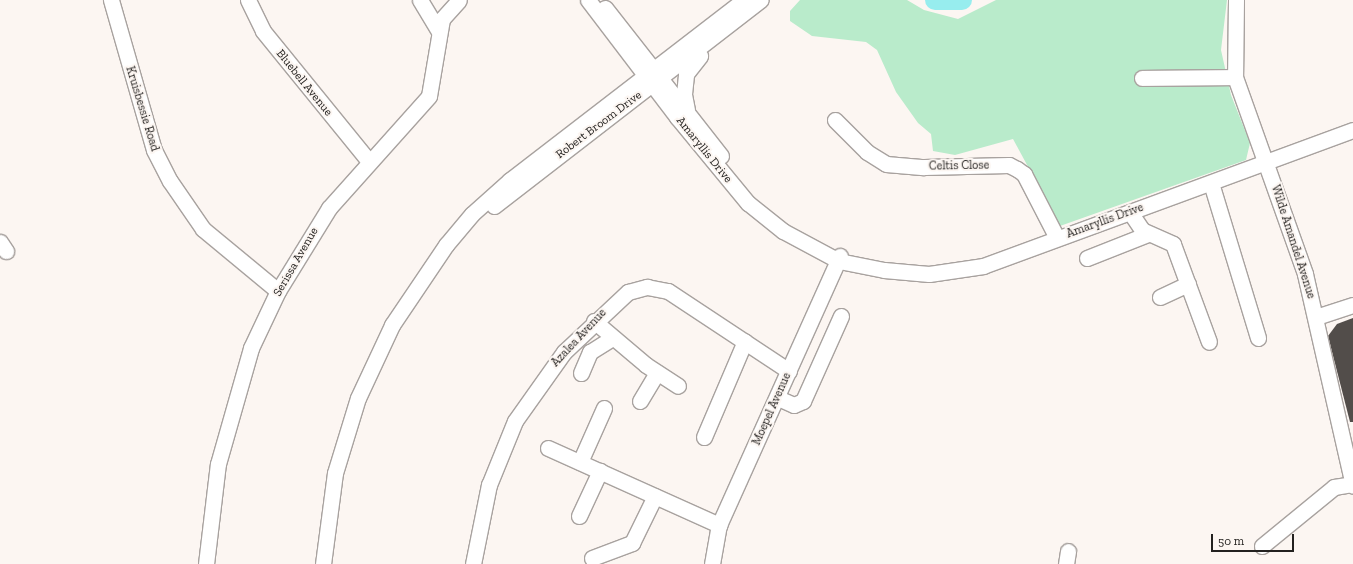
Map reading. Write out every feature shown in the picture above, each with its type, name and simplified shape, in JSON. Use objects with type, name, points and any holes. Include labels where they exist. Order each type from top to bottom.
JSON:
[{"type":"street","name":"Kruisbessie Road","points":[[111,0],[149,134],[170,181],[203,229],[278,291]]},
{"type":"street","name":"Bluebell Avenue","points":[[248,0],[263,32],[368,160]]},
{"type":"street","points":[[420,0],[438,30]]},
{"type":"street","name":"Serissa Avenue","points":[[206,564],[218,464],[233,403],[251,348],[278,291],[329,208],[368,160],[429,96],[438,30],[447,10],[459,0]]},
{"type":"street","name":"Amaryllis Drive","points":[[588,0],[653,77],[689,113],[770,213],[792,230],[843,260]]},
{"type":"street","name":"Amaryllis Drive","points":[[599,0],[653,77],[748,202],[783,231],[843,260],[930,274],[954,272],[983,266],[1353,130]]},
{"type":"street","name":"Robert Broom Drive","points":[[323,564],[333,478],[358,398],[392,325],[441,254],[491,209],[653,77],[744,0]]},
{"type":"street","name":"Robert Broom Drive","points":[[653,77],[716,37],[761,0]]},
{"type":"street","name":"Wilde Amandel Avenue","points":[[1236,0],[1235,77],[1267,162],[1316,317],[1353,485]]},
{"type":"street","points":[[689,113],[684,94],[686,74],[716,37]]},
{"type":"street","points":[[1142,78],[1235,77]]},
{"type":"street","name":"Celtis Close","points":[[835,120],[868,152],[886,164],[924,167],[1009,166],[1017,169],[1024,174],[1057,238]]},
{"type":"street","points":[[1210,183],[1258,338]]},
{"type":"street","points":[[1130,212],[1148,234],[1174,244],[1209,342]]},
{"type":"street","points":[[1087,258],[1148,234]]},
{"type":"street","name":"Moepel Avenue","points":[[712,564],[719,525],[789,371],[843,260]]},
{"type":"street","points":[[1160,297],[1188,284]]},
{"type":"street","name":"Azalea Avenue","points":[[473,564],[488,485],[515,421],[546,373],[594,321],[628,292],[657,287],[679,296],[789,371]]},
{"type":"street","points":[[1316,317],[1353,305]]},
{"type":"street","points":[[778,398],[794,405],[803,401],[841,316]]},
{"type":"street","points":[[594,321],[612,338],[657,373],[678,386]]},
{"type":"street","points":[[581,373],[590,352],[612,338]]},
{"type":"street","points":[[704,437],[745,341]]},
{"type":"street","points":[[640,401],[657,373]]},
{"type":"street","points":[[580,462],[604,408]]},
{"type":"street","points":[[548,448],[719,525]]},
{"type":"street","points":[[579,516],[600,471]]},
{"type":"street","points":[[1262,546],[1334,487],[1353,485]]},
{"type":"street","points":[[592,558],[632,543],[655,496]]},
{"type":"green space","points":[[800,0],[907,0],[924,10],[958,19],[996,0],[1227,0],[1221,50],[1231,95],[1250,143],[1246,160],[1060,226],[1013,139],[955,155],[933,151],[931,134],[918,123],[896,92],[877,50],[866,42],[812,36],[790,21],[790,11]]},
{"type":"building","points":[[1353,318],[1353,422],[1350,422],[1328,336],[1337,324]]},
{"type":"waterway","points":[[935,0],[962,0]]}]
